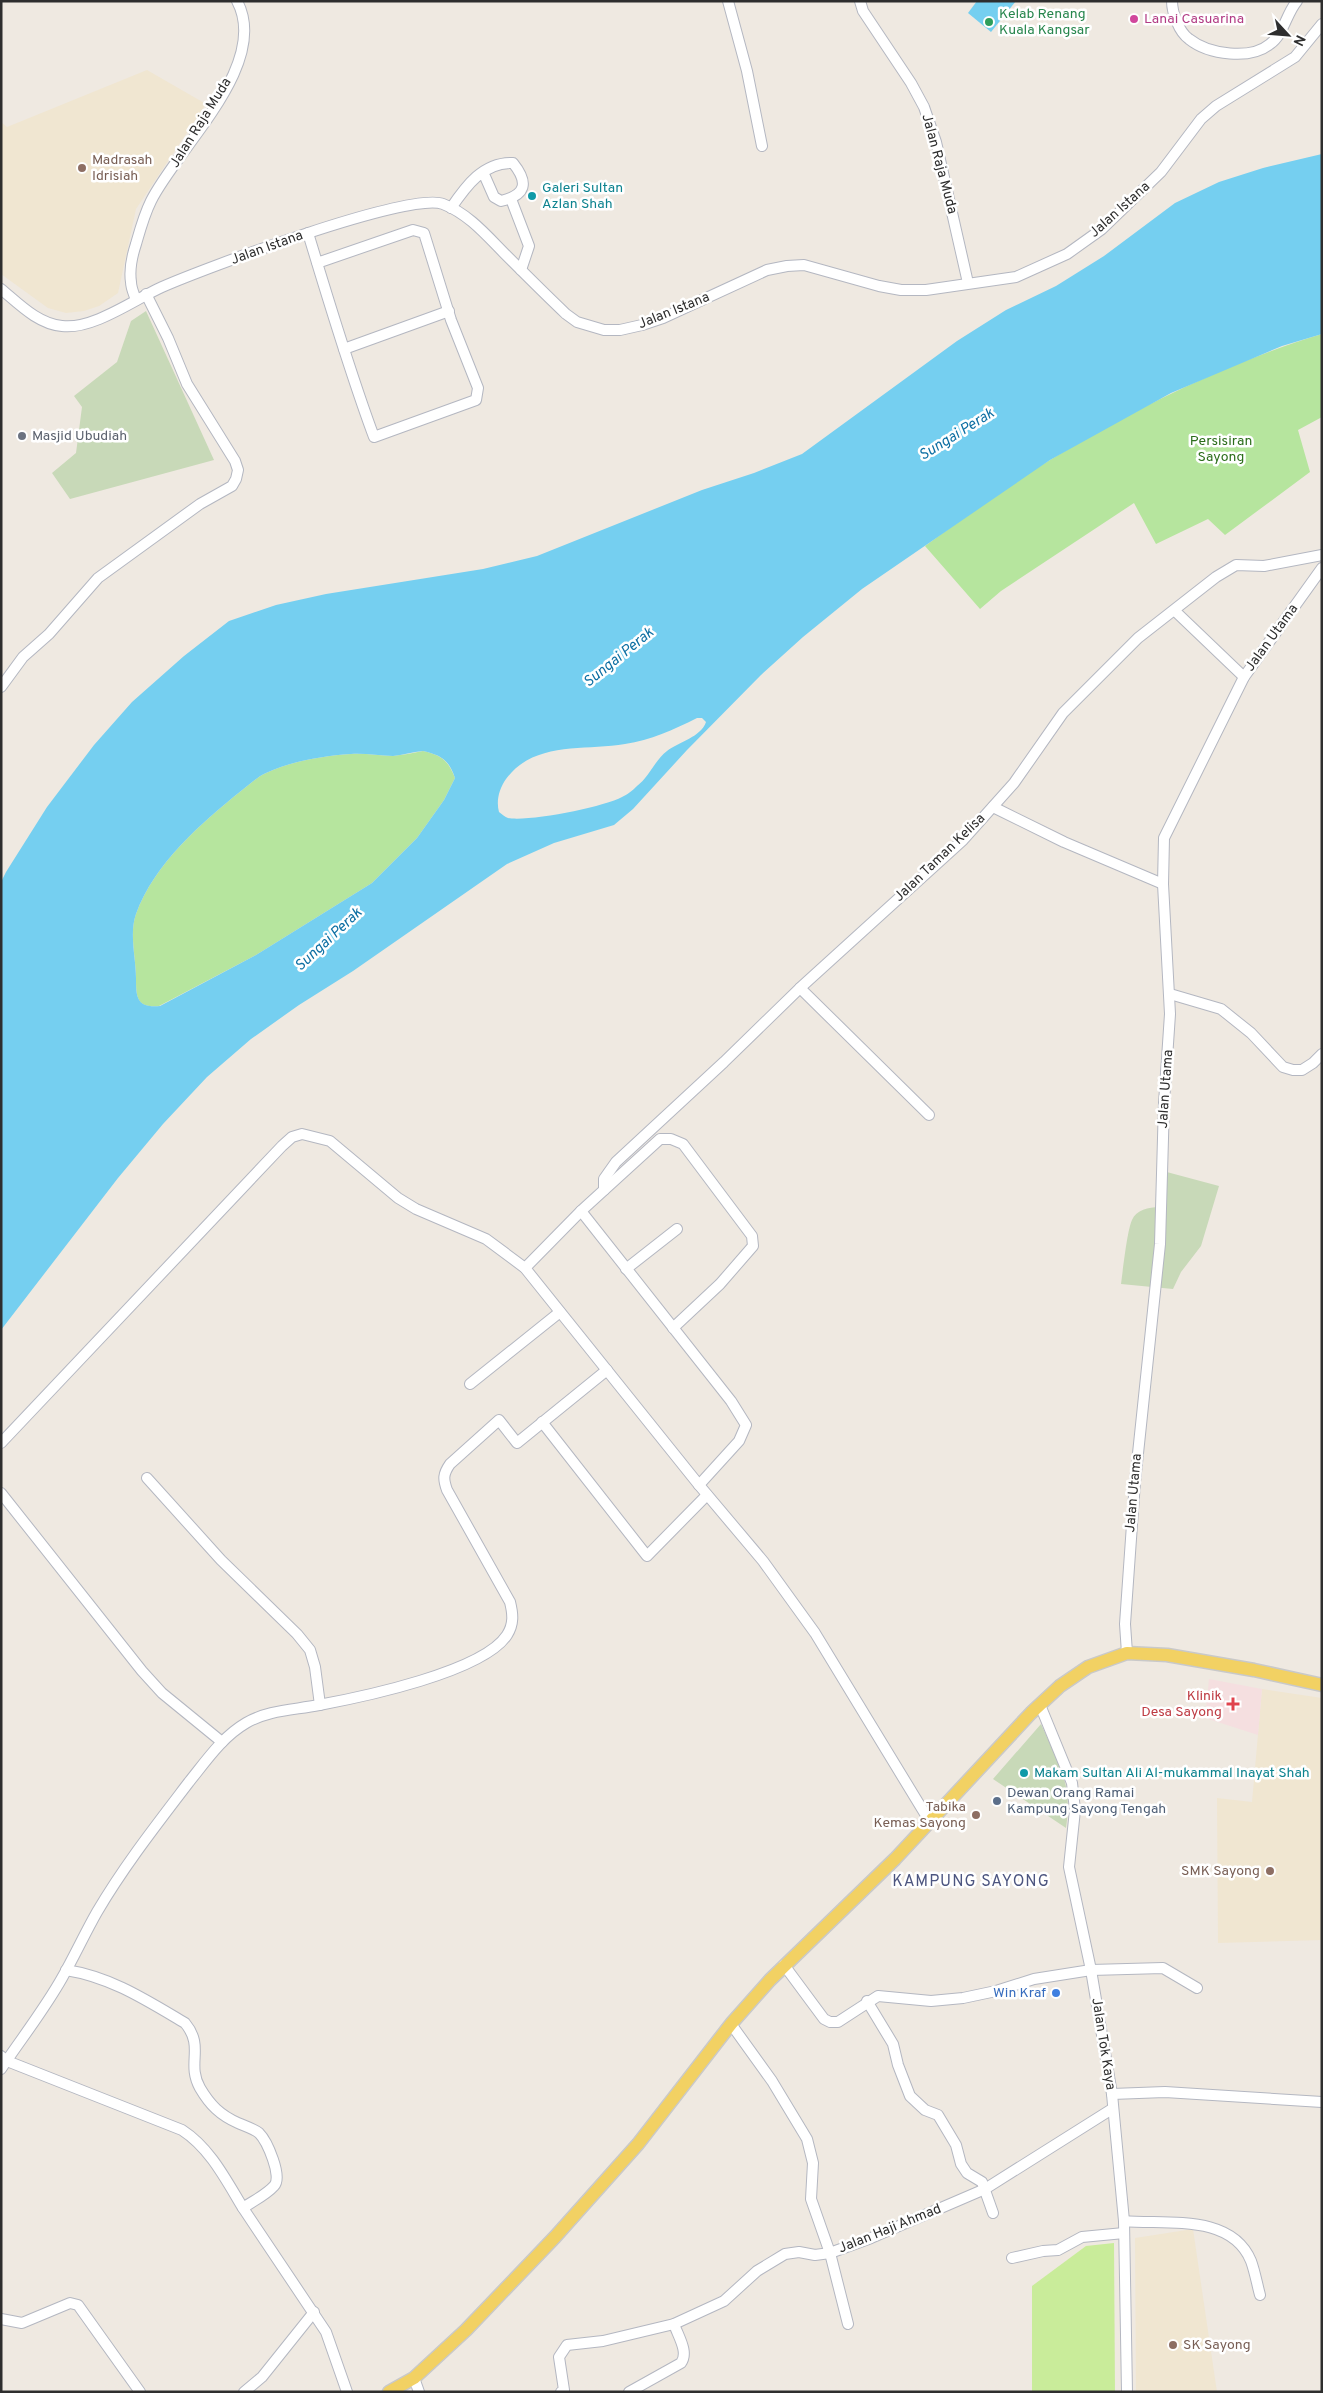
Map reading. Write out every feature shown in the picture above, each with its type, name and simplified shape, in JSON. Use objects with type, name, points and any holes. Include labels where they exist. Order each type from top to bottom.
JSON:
[{"type":"main road","points":[[389,2392],[414,2378],[466,2330],[555,2237],[638,2144],[731,2024],[784,1965],[895,1859],[1060,1686],[1088,1667],[1127,1653],[1167,1655],[1254,1670],[1322,1685]]},
{"type":"street","name":"Jalan Raja Muda","points":[[136,300],[131,282],[132,262],[141,225],[151,200],[227,87],[241,53],[244,24],[243,12],[237,1]]},
{"type":"street","points":[[728,1],[748,74],[762,146]]},
{"type":"street","name":"Jalan Raja Muda","points":[[860,1],[863,11],[911,83],[924,107],[936,142],[968,283]]},
{"type":"street","points":[[1172,1],[1178,22],[1190,40],[1220,51],[1248,53],[1258,52],[1274,41],[1296,1]]},
{"type":"street","name":"Jalan Istana","points":[[1,289],[46,323],[63,327],[96,319],[117,311],[146,294],[216,266],[308,233],[376,212],[424,201],[441,203],[471,220],[566,314],[577,322],[604,330],[620,330],[642,326],[766,270],[787,266],[804,265],[879,286],[901,290],[926,290],[1016,277],[1066,254],[1102,229],[1161,172],[1201,119],[1216,106],[1295,57],[1322,24]]},
{"type":"street","points":[[451,208],[473,178],[483,172],[504,163],[513,163],[518,170],[523,184],[522,192],[511,199],[501,201],[494,197],[483,172]]},
{"type":"street","points":[[511,199],[529,246],[521,270]]},
{"type":"street","points":[[308,233],[317,263],[344,349],[374,437],[476,400],[478,388],[448,311],[424,233],[413,230],[317,263]]},
{"type":"street","points":[[1,687],[23,657],[49,634],[98,578],[200,504],[232,486],[236,479],[238,470],[235,461],[187,384],[168,338],[146,294]]},
{"type":"street","points":[[344,349],[448,311]]},
{"type":"street","name":"Jalan Taman Kelisa","points":[[604,1190],[604,1179],[616,1162],[724,1062],[800,988],[963,840],[1014,783],[1063,713],[1138,638],[1216,577],[1236,565],[1264,566],[1322,555]]},
{"type":"street","name":"Jalan Utama","points":[[1127,1653],[1125,1624],[1135,1482],[1160,1244],[1164,1104],[1170,994],[1163,884],[1164,838],[1221,726],[1244,676],[1264,645],[1306,593],[1322,568]]},
{"type":"street","points":[[1175,610],[1244,676]]},
{"type":"street","points":[[992,807],[1064,842],[1163,884]]},
{"type":"street","points":[[800,988],[929,1115]]},
{"type":"street","points":[[1170,994],[1221,1008],[1251,1034],[1283,1067],[1302,1070],[1322,1054]]},
{"type":"street","points":[[1,1443],[246,1182],[292,1137],[302,1134],[330,1141],[398,1198],[416,1209],[486,1239],[525,1268],[707,1495],[763,1561],[815,1633],[930,1822]]},
{"type":"street","points":[[525,1268],[580,1210],[660,1139],[671,1139],[683,1144],[752,1236],[753,1246],[746,1256],[673,1328]]},
{"type":"street","points":[[580,1210],[731,1401],[746,1426],[739,1442],[699,1485]]},
{"type":"street","points":[[626,1269],[677,1229]]},
{"type":"street","points":[[470,1384],[560,1312]]},
{"type":"street","points":[[347,2392],[326,2332],[264,2242],[214,2162],[197,2141],[182,2130],[3,2062],[66,1970],[98,1911],[157,1824],[222,1742],[245,1724],[260,1716],[372,1694],[453,1669],[486,1653],[507,1635],[513,1616],[510,1602],[447,1490],[443,1479],[444,1472],[450,1464],[498,1420],[517,1443],[606,1370]]},
{"type":"street","points":[[542,1422],[647,1556],[707,1495]]},
{"type":"street","points":[[147,1478],[221,1560],[297,1634],[310,1650],[315,1667],[320,1705]]},
{"type":"street","points":[[1,1493],[162,1694],[222,1742]]},
{"type":"street","name":"Jalan Tok Kaya","points":[[1040,1705],[1072,1784],[1075,1810],[1069,1867],[1091,1970],[1112,2094],[1124,2221],[1127,2392]]},
{"type":"street","points":[[784,1965],[824,2019],[830,2022],[838,2022],[867,2001],[878,1996],[931,2001],[963,1998],[996,1991],[1034,1979],[1091,1970],[1150,1966],[1163,1968],[1197,1988]]},
{"type":"street","points":[[66,1970],[93,1975],[119,1984],[185,2023],[193,2033],[195,2039],[195,2074],[200,2088],[213,2108],[260,2134],[277,2172],[278,2179],[274,2186],[243,2208]]},
{"type":"street","points":[[867,2001],[893,2044],[898,2065],[910,2096],[925,2110],[938,2115],[956,2145],[961,2164],[967,2173],[982,2182],[993,2213]]},
{"type":"street","points":[[731,2024],[772,2081],[807,2139],[813,2163],[811,2199],[830,2253],[848,2324]]},
{"type":"street","points":[[1112,2094],[1165,2092],[1322,2102]]},
{"type":"street","name":"Jalan Haji Ahmad","points":[[564,2391],[559,2357],[567,2345],[603,2341],[674,2324],[724,2301],[757,2271],[785,2254],[799,2252],[815,2255],[830,2253],[871,2238],[985,2189],[1112,2109]]},
{"type":"street","points":[[1124,2221],[1186,2223],[1227,2234],[1241,2245],[1251,2260],[1260,2295]]},
{"type":"street","points":[[1012,2258],[1043,2250],[1058,2250],[1082,2237],[1124,2233]]},
{"type":"street","points":[[1,2319],[17,2324],[70,2303],[78,2305],[140,2392]]},
{"type":"street","points":[[244,2392],[262,2377],[314,2312]]},
{"type":"street","points":[[629,2392],[681,2363],[685,2358],[674,2324]]},
{"type":"street","points":[[414,2378],[419,2392]]},
{"type":"shaded area","name":"Madrasah Idrisiah","points":[[147,70],[206,104],[136,209],[118,293],[99,306],[84,311],[66,313],[48,308],[1,274],[1,122],[7,127]]},
{"type":"shaded area","name":"Klinik Desa Sayong","points":[[1209,1679],[1262,1689],[1258,1735],[1205,1718]]},
{"type":"shaded area","name":"SMK Sayong","points":[[1262,1689],[1322,1698],[1322,1940],[1218,1943],[1217,1798],[1252,1802]]},
{"type":"shaded area","name":"SK Sayong","points":[[1193,2229],[1217,2392],[1136,2392],[1135,2238]]},
{"type":"green space","points":[[146,311],[214,460],[70,499],[52,473],[76,453],[82,407],[74,396],[117,362],[131,321]]},
{"type":"green space","name":"Persisiran Sayong","points":[[1322,334],[1322,417],[1298,430],[1310,472],[1225,535],[1208,519],[1156,544],[1134,503],[1001,591],[980,609],[925,546],[1018,480],[1115,422],[1216,373]]},
{"type":"green space","points":[[423,751],[435,754],[443,759],[450,767],[455,778],[444,800],[417,838],[372,883],[256,955],[159,1006],[146,1005],[139,1000],[136,991],[133,937],[136,914],[154,878],[180,846],[210,817],[259,777],[286,765],[340,755],[393,756]]},
{"type":"green space","points":[[1163,1171],[1219,1186],[1201,1246],[1181,1272],[1173,1289],[1121,1284],[1130,1225],[1136,1214],[1143,1210],[1159,1207]]},
{"type":"green space","points":[[1041,1724],[1059,1763],[1066,1786],[1068,1813],[1066,1828],[993,1779]]},
{"type":"green space","points":[[1114,2243],[1115,2392],[1032,2392],[1032,2286],[1086,2246]]},
{"type":"water","name":"Kelab Renang Kuala Kangsar","points":[[977,1],[1016,1],[991,32],[968,13]]},
{"type":"water","name":"Sungai Perak","points":[[1322,154],[1322,334],[1282,346],[1171,393],[1050,460],[862,589],[803,637],[761,675],[687,750],[633,809],[614,825],[554,843],[507,864],[251,1039],[207,1077],[163,1124],[118,1178],[1,1330],[1,882],[47,807],[94,745],[132,702],[184,656],[229,621],[276,605],[326,594],[483,569],[537,556],[702,490],[754,473],[802,454],[957,341],[1006,310],[1056,286],[1104,256],[1175,203],[1219,182],[1263,168]],"holes":[[[697,718],[702,718],[706,722],[699,732],[667,751],[641,782],[624,796],[599,805],[548,816],[518,819],[508,818],[499,812],[498,799],[506,779],[517,767],[530,758],[560,750],[609,746],[644,740]],[[423,751],[444,759],[455,778],[444,800],[417,838],[372,883],[256,955],[160,1006],[147,1005],[139,1000],[133,938],[136,914],[154,878],[180,846],[210,817],[259,777],[286,765],[340,755],[393,756]]]},
{"type":"place","name":"Lanai Casuarina","points":[[1134,19]]},
{"type":"place","name":"Kelab Renang Kuala Kangsar","points":[[989,22]]},
{"type":"place","name":"Madrasah Idrisiah","points":[[82,168]]},
{"type":"place","name":"Galeri Sultan Azlan Shah","points":[[532,196]]},
{"type":"place","name":"Masjid Ubudiah","points":[[22,436]]},
{"type":"place","name":"Klinik Desa Sayong","points":[[1233,1704]]},
{"type":"place","name":"Makam Sultan Ali Al-mukammal Inayat Shah","points":[[1024,1773]]},
{"type":"place","name":"Dewan Orang Ramai Kampung Sayong Tengah","points":[[997,1801]]},
{"type":"place","name":"Tabika Kemas Sayong","points":[[976,1815]]},
{"type":"place","name":"SMK Sayong","points":[[1270,1871]]},
{"type":"place","name":"Win Kraf","points":[[1056,1993]]},
{"type":"place","name":"SK Sayong","points":[[1173,2345]]},
{"type":"district","name":"KAMPUNG SAYONG","points":[[971,1882]]}]
